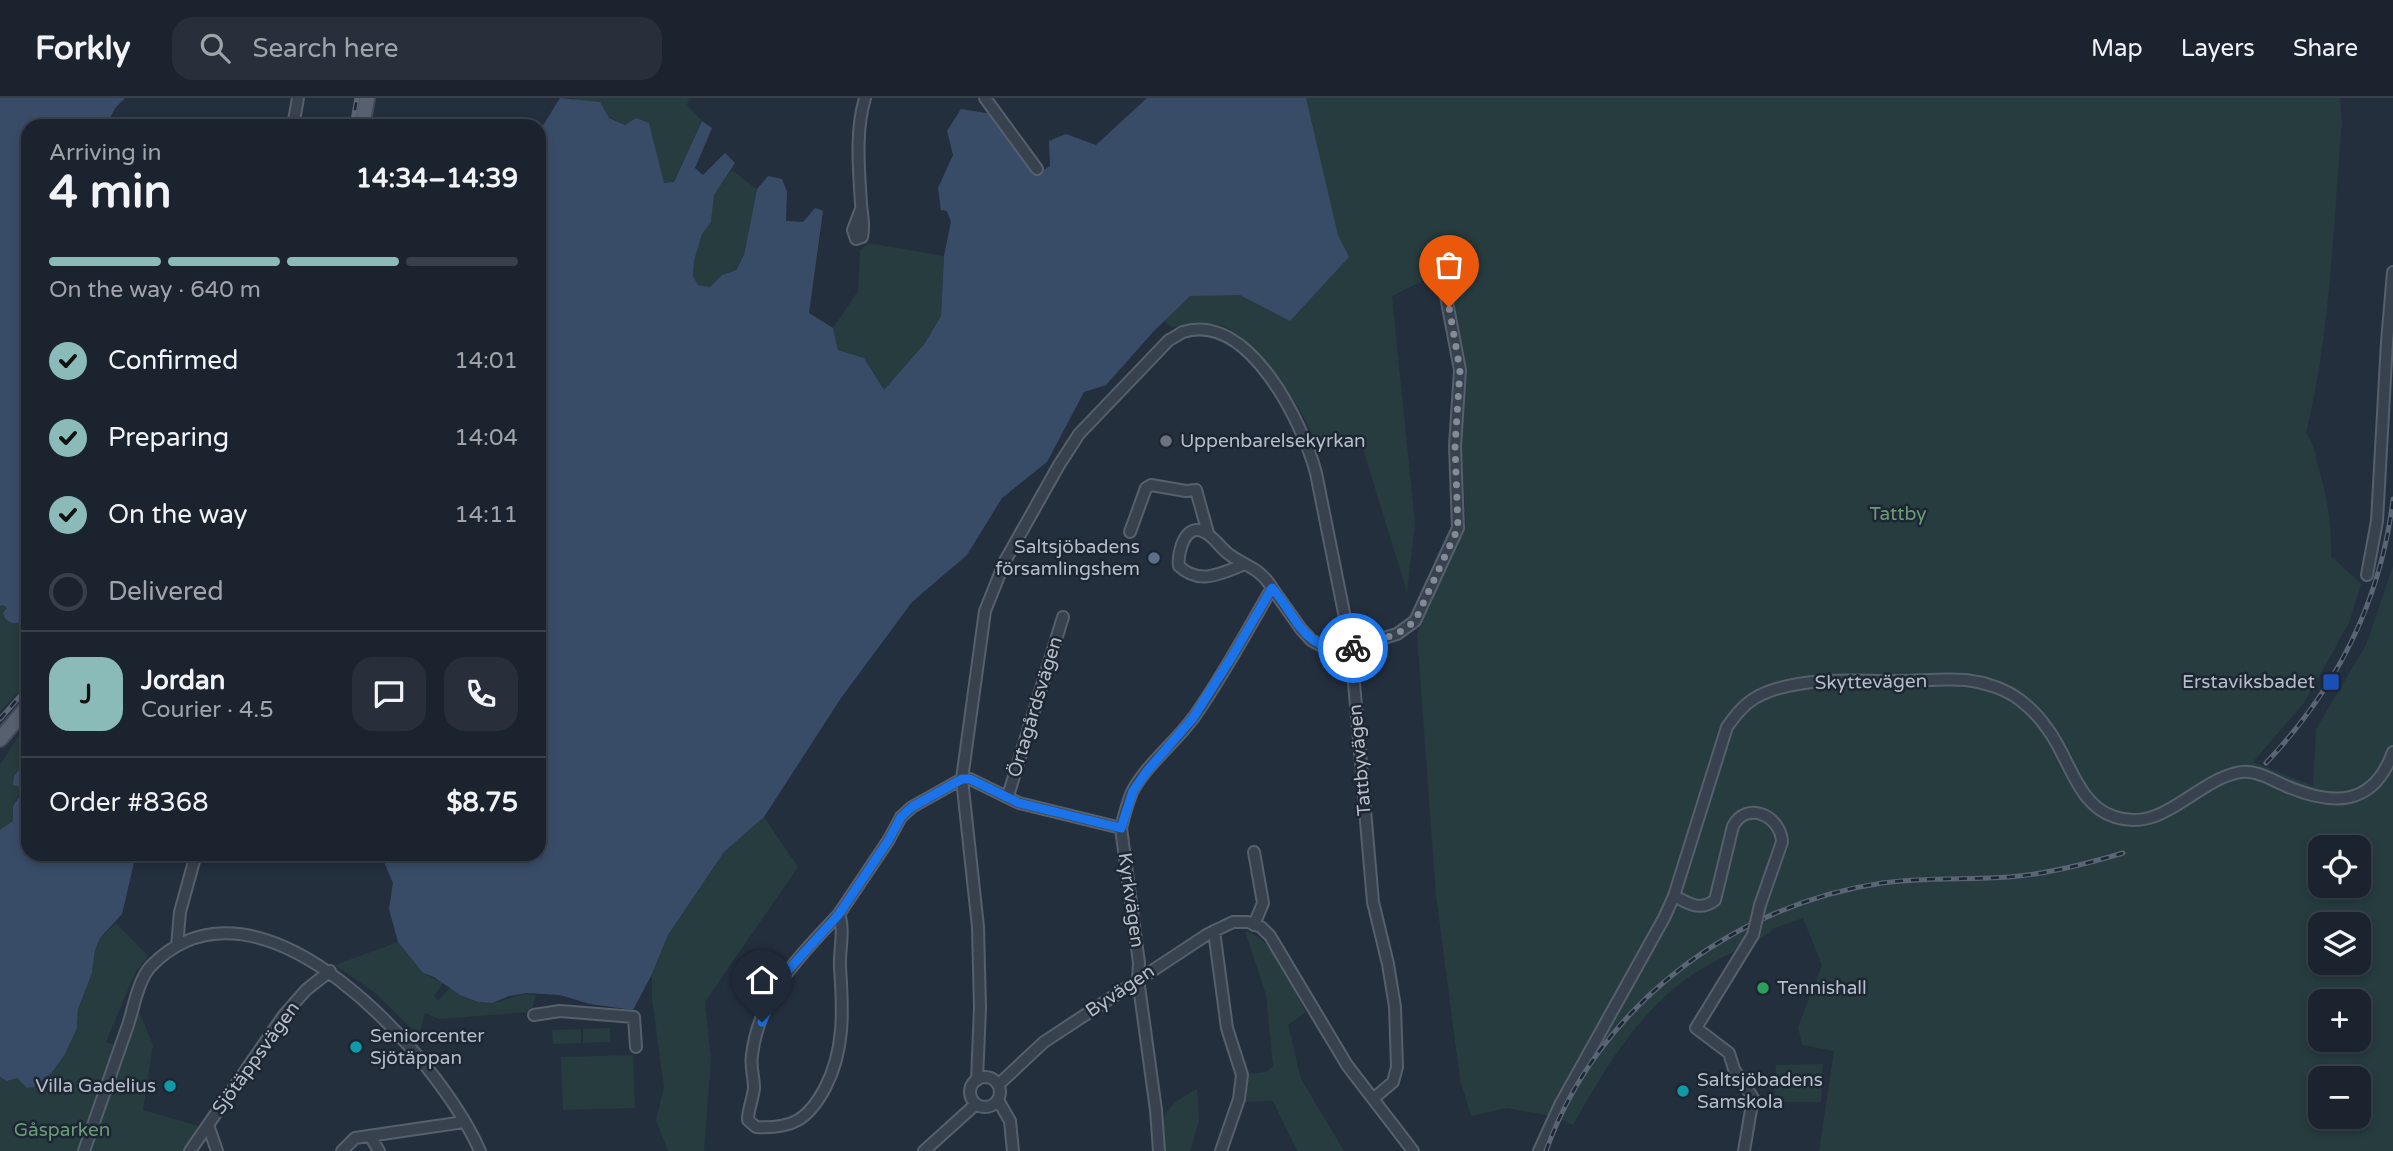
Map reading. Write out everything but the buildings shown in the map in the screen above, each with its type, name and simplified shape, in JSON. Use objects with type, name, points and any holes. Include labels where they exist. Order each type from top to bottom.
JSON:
[{"type":"main road","points":[[364,119],[368,98]]},
{"type":"main road","points":[[0,739],[21,714]]},
{"type":"street","points":[[294,119],[298,98]]},
{"type":"street","points":[[862,209],[859,141],[865,98]]},
{"type":"street","points":[[985,98],[1037,169]]},
{"type":"street","points":[[2367,575],[2377,521],[2386,342],[2393,272]]},
{"type":"street","points":[[1130,532],[1146,488],[1151,485],[1171,490],[1195,490],[1208,533],[1225,552],[1266,578],[1311,640],[1333,649],[1351,648],[1397,634],[1415,621],[1458,528],[1455,446],[1460,370],[1445,291]]},
{"type":"street","name":"Tattbyvägen","points":[[962,779],[985,611],[997,578],[1079,434],[1169,340],[1184,332],[1215,332],[1247,350],[1290,407],[1308,444],[1351,648],[1373,902],[1395,1007],[1397,1068],[1393,1082],[1374,1098]]},
{"type":"street","points":[[1208,533],[1200,530],[1192,532],[1186,536],[1179,549],[1179,566],[1187,574],[1210,577],[1245,564]]},
{"type":"street","name":"Kyrkvägen","points":[[1159,1151],[1121,828],[1133,791],[1193,718],[1272,588]]},
{"type":"street","name":"Örtagårdsvägen","points":[[1008,796],[1063,617]]},
{"type":"street","name":"Skyttevägen","points":[[1539,1151],[1560,1105],[1656,935],[1674,895],[1727,727],[1741,706],[1774,690],[1829,679],[1966,680],[1993,686],[2020,700],[2047,727],[2084,794],[2106,814],[2126,820],[2147,819],[2166,811],[2238,772],[2257,773],[2328,800],[2348,798],[2370,788],[2380,778],[2393,754]]},
{"type":"street","points":[[962,779],[978,927],[980,1008],[977,1080],[970,1090],[976,1104]]},
{"type":"street","points":[[839,914],[842,923],[840,966],[843,1002],[841,1037],[833,1073],[819,1100],[805,1117],[780,1127],[756,1127],[748,1120],[754,1087],[751,1059],[753,1044],[770,1000],[781,978],[839,914],[901,817],[912,807],[962,779],[970,779],[1019,803],[1121,828]]},
{"type":"street","points":[[1674,895],[1697,906],[1712,903],[1718,891],[1733,825],[1744,815],[1758,813],[1772,818],[1779,829],[1782,842],[1760,905],[1753,935],[1696,1028],[1730,1054],[1734,1069],[1754,1098],[1744,1151]]},
{"type":"street","points":[[1254,852],[1263,903],[1254,925],[1261,927],[1270,936],[1347,1065],[1413,1151]]},
{"type":"street","points":[[177,946],[180,912],[194,861]]},
{"type":"street","name":"Byvägen","points":[[998,1085],[1044,1042],[1214,931],[1233,922],[1248,922],[1254,925]]},
{"type":"street","points":[[1214,931],[1227,1028],[1242,1074],[1239,1099],[1221,1151]]},
{"type":"street","points":[[84,1151],[143,979],[153,964],[177,946],[209,935],[236,933],[279,946],[330,971],[342,980],[413,1048],[464,1122],[480,1151]]},
{"type":"street","name":"Sjötäppsvägen","points":[[190,1151],[288,1009],[330,971]]},
{"type":"street","points":[[534,1015],[560,1011],[634,1017],[636,1047]]},
{"type":"street","points":[[977,1080],[987,1077],[998,1085],[998,1100],[1010,1121],[1013,1151]]},
{"type":"street","points":[[976,1104],[987,1107],[998,1100]]},
{"type":"street","points":[[924,1151],[976,1104]]},
{"type":"street","points":[[342,1151],[355,1138],[464,1122]]},
{"type":"street","points":[[208,1125],[217,1151]]},
{"type":"street","points":[[370,1136],[379,1151]]},
{"type":"green space","points":[[572,98],[689,98],[687,105],[702,121],[673,183],[663,183],[649,123],[625,125]]},
{"type":"green space","name":"Tattby","points":[[1217,98],[2340,98],[2342,121],[2330,278],[2321,356],[2306,433],[2313,447],[2327,501],[2331,556],[2361,584],[2349,623],[2304,703],[2253,762],[2313,786],[2316,729],[2366,645],[2393,566],[2393,1151],[1819,1151],[1834,1051],[1802,1045],[1798,1027],[1822,965],[1803,918],[1772,929],[1770,933],[1689,977],[1670,992],[1637,1026],[1623,1045],[1573,1125],[1556,1117],[1507,1108],[1471,1116],[1460,1079],[1436,895],[1417,635],[1436,586],[1466,526],[1461,431],[1464,366],[1452,283],[1422,281],[1392,296],[1415,524],[1407,592],[1360,439],[1313,438],[1299,409],[1275,373],[1247,342],[1233,331],[1208,323],[1171,327],[1164,321]]},
{"type":"green space","points":[[731,170],[757,189],[744,255],[735,270],[722,275],[710,287],[698,285],[693,276],[694,261],[702,234],[711,221],[714,195]]},
{"type":"green space","points":[[869,243],[944,256],[941,316],[925,343],[884,390],[864,358],[838,350],[833,328],[858,291],[860,250]]},
{"type":"green space","points":[[4,605],[21,620],[21,689],[0,712],[0,606]]},
{"type":"green space","points":[[21,733],[21,791],[13,806],[15,813],[12,824],[0,830],[0,765]]},
{"type":"green space","points":[[764,817],[798,867],[705,1002],[711,1060],[704,1151],[668,1151],[656,1120],[664,1087],[652,999],[652,975],[668,935],[724,852]]},
{"type":"green space","name":"Gåsparken","points":[[116,923],[148,956],[135,973],[106,1042],[117,1046],[79,1151],[0,1151],[0,1077],[7,1081],[17,1078],[27,1088],[34,1087],[43,1081],[64,1056],[78,1022],[78,1009],[92,973],[95,950],[100,938]]},
{"type":"green space","points":[[1245,931],[1256,936],[1274,953],[1306,1012],[1288,1025],[1301,1079],[1344,1151],[1297,1151],[1273,1101],[1246,1102],[1248,1074],[1266,1072],[1273,1066],[1266,995]]},
{"type":"green space","points":[[398,942],[423,973],[443,983],[434,996],[438,1000],[450,988],[481,1003],[536,995],[531,1012],[439,1019],[425,1013],[420,1032],[415,1032],[375,993],[335,965]]},
{"type":"green space","points":[[138,1009],[153,1045],[143,1110],[202,1127],[187,1151],[89,1151]]},
{"type":"green space","points":[[610,1028],[610,1042],[583,1043],[583,1029]]},
{"type":"green space","points":[[581,1029],[581,1043],[553,1044],[552,1030]]},
{"type":"green space","points":[[633,1055],[635,1108],[563,1110],[561,1057]]},
{"type":"green space","points":[[1823,1064],[1821,1102],[1774,1102],[1776,1065]]},
{"type":"green space","points":[[1197,1089],[1199,1121],[1190,1151],[1165,1151],[1163,1128],[1167,1113],[1177,1101]]},
{"type":"water","points":[[0,98],[125,98],[109,119],[21,119],[21,622],[7,620],[3,613],[7,608],[0,606]]},
{"type":"water","points":[[560,98],[600,102],[609,118],[625,125],[636,118],[649,123],[664,183],[674,182],[702,121],[712,128],[695,168],[703,175],[725,153],[735,163],[714,195],[711,222],[702,234],[694,261],[693,276],[698,285],[710,287],[722,275],[736,270],[744,255],[757,189],[768,176],[782,179],[787,192],[786,221],[803,222],[815,208],[823,211],[809,313],[833,328],[838,350],[864,358],[884,390],[925,343],[941,316],[944,256],[951,222],[947,211],[941,210],[938,188],[953,155],[947,131],[961,109],[992,114],[1035,175],[1050,166],[1049,141],[1066,134],[1096,145],[1147,98],[1306,98],[1338,235],[1349,257],[1290,321],[1240,295],[1190,296],[1153,332],[1106,385],[1084,392],[1047,462],[1002,498],[967,555],[912,602],[841,698],[764,817],[724,852],[668,935],[633,1010],[590,1004],[560,995],[527,993],[492,1003],[478,1002],[460,995],[434,977],[423,973],[398,942],[389,909],[393,883],[383,861],[546,861],[546,121]]},
{"type":"water","points":[[21,770],[21,787],[13,785],[14,776]]},
{"type":"water","points":[[21,787],[21,861],[134,861],[122,914],[100,938],[95,950],[92,973],[78,1009],[77,1028],[64,1056],[52,1072],[34,1087],[27,1088],[17,1078],[7,1081],[0,1077],[0,830],[13,821],[13,806]]},
{"type":"railway","points":[[353,119],[357,98]]},
{"type":"railway","points":[[2266,763],[2314,704],[2352,641],[2378,573],[2393,499]]},
{"type":"railway","points":[[0,719],[21,695]]},
{"type":"railway","points":[[1546,1151],[1569,1099],[1599,1051],[1635,1009],[1677,971],[1724,939],[1774,914],[1827,895],[1882,883],[2038,874],[2123,853]]},
{"type":"way so far","points":[[1353,648],[1397,634],[1415,621],[1458,528],[1455,446],[1460,370],[1449,307]]},
{"type":"place","name":"Uppenbarelsekyrkan","points":[[1166,441]]},
{"type":"place","name":"Saltsjöbadens församlingshem","points":[[1154,558]]},
{"type":"place","name":"Erstaviksbadet","points":[[2331,682]]},
{"type":"place","name":"Tennishall","points":[[1763,988]]},
{"type":"place","name":"Seniorcenter Sjötäppan","points":[[356,1047]]},
{"type":"place","name":"Villa Gadelius","points":[[170,1086]]},
{"type":"place","name":"Saltsjöbadens Samskola","points":[[1683,1091]]},
{"type":"route","points":[[762,1022],[781,978],[839,914],[901,817],[912,807],[962,779],[970,779],[1019,803],[1121,828],[1133,791],[1193,718],[1272,588],[1311,640],[1333,649],[1353,648]]}]
